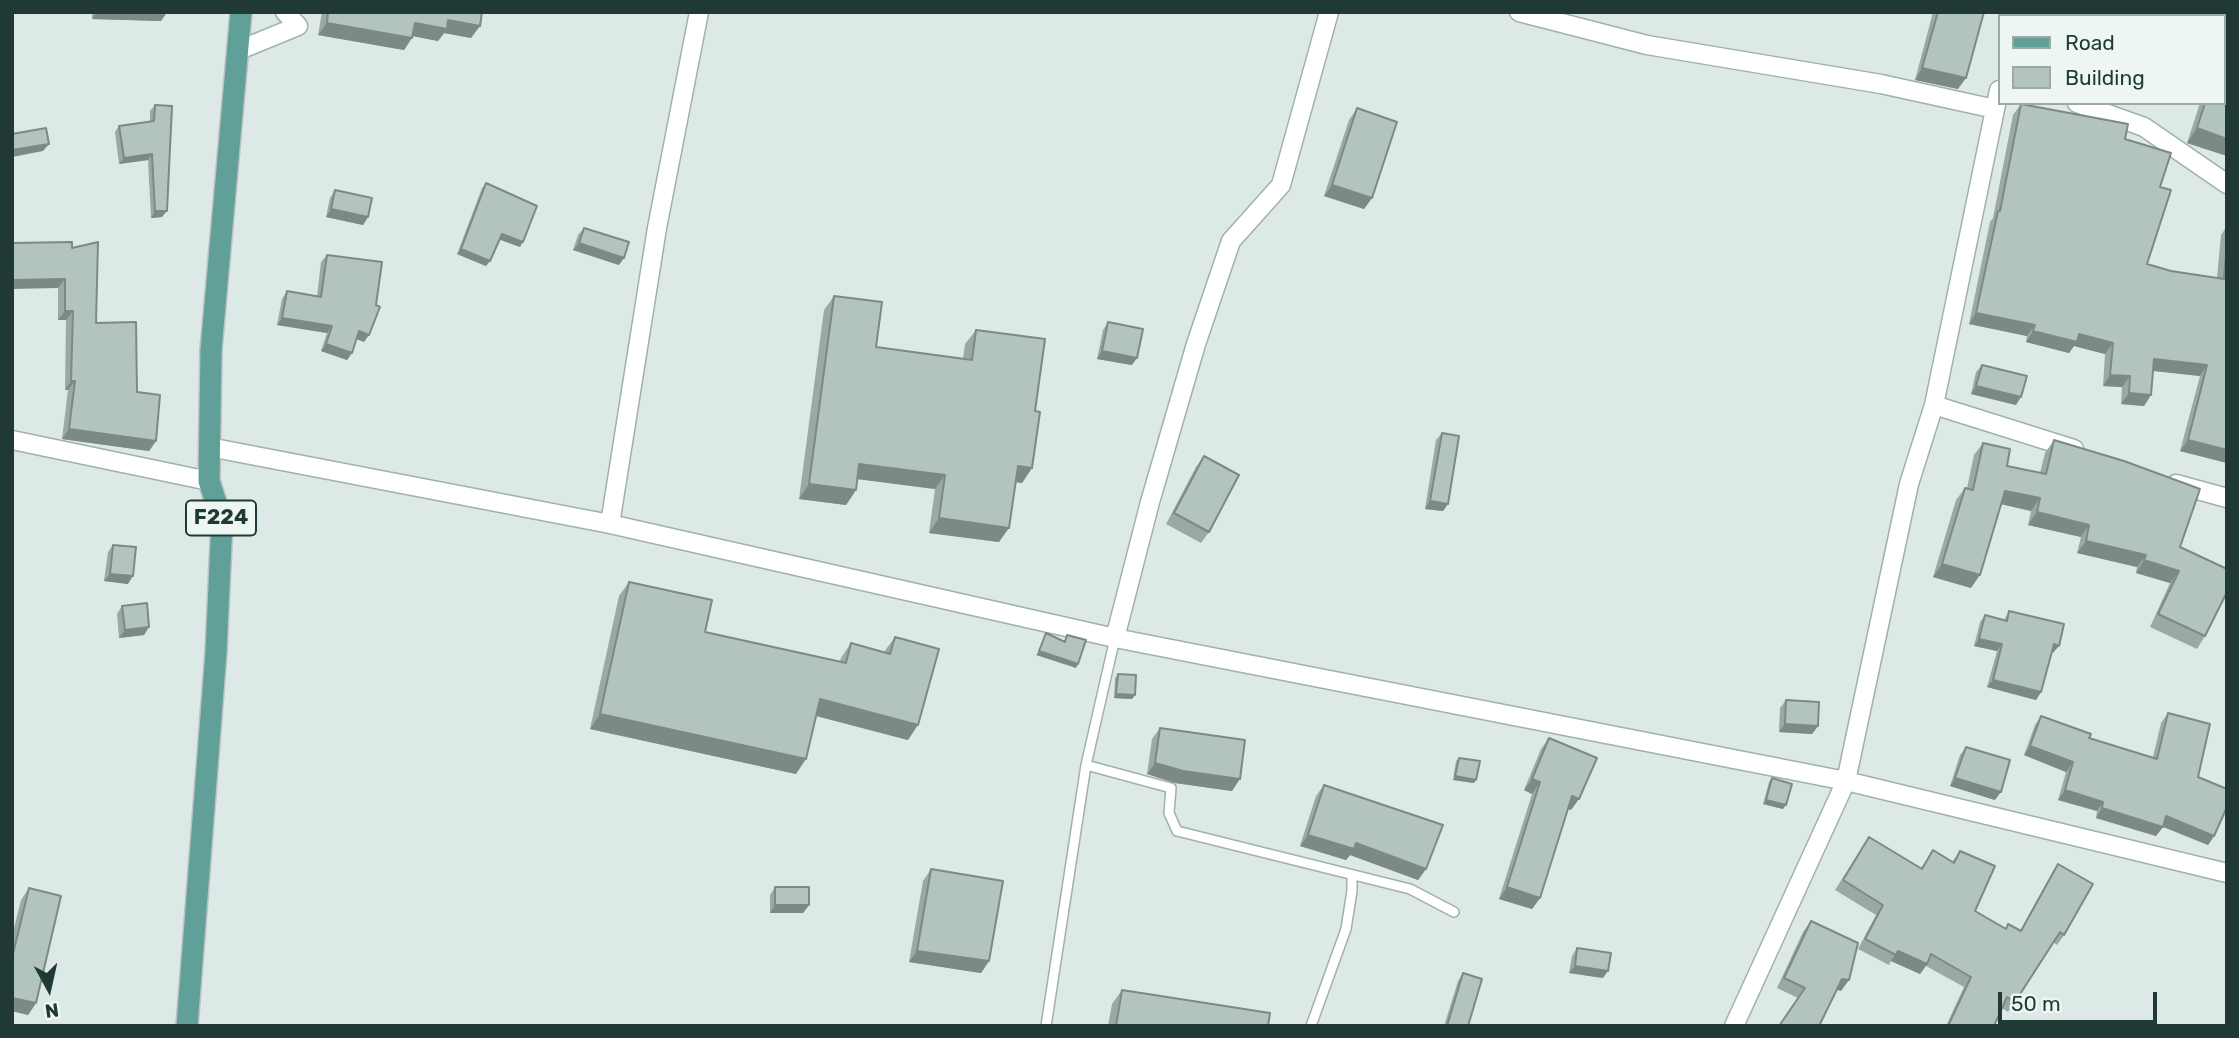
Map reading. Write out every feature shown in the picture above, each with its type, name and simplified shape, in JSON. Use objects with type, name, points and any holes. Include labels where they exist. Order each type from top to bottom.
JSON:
[{"type":"main road","name":"F224","points":[[187,1026],[216,652],[222,521],[209,481],[211,350],[241,12]]},
{"type":"street","points":[[237,51],[298,26],[285,12]]},
{"type":"street","points":[[610,524],[657,228],[699,12]]},
{"type":"street","points":[[1115,638],[1150,502],[1192,357],[1231,241],[1281,185],[1329,12]]},
{"type":"street","points":[[1519,12],[1647,45],[1881,83],[1996,109]]},
{"type":"street","points":[[1734,1026],[1846,781],[1909,484],[1934,405],[1997,103]]},
{"type":"street","points":[[2083,105],[2144,127],[2227,184]]},
{"type":"street","points":[[1934,405],[2092,455]]},
{"type":"street","points":[[14,443],[209,481]]},
{"type":"street","points":[[209,447],[610,524],[1115,638],[1846,781],[2227,873]]},
{"type":"street","points":[[2156,476],[2227,498]]},
{"type":"lane","points":[[1046,1026],[1086,765],[1115,638]]},
{"type":"lane","points":[[1086,765],[1171,788],[1169,814],[1177,831],[1410,888],[1454,912]]},
{"type":"lane","points":[[1311,1026],[1346,929],[1352,875]]},
{"type":"building","points":[[328,12],[482,12],[480,26],[448,20],[447,29],[415,23],[412,38],[327,23]]},
{"type":"building","points":[[1938,12],[1984,12],[1966,78],[1922,68]]},
{"type":"building","points":[[2072,12],[2104,12],[2104,14]]},
{"type":"building","points":[[2227,38],[2227,139],[2197,128],[2204,105],[2225,105]]},
{"type":"building","points":[[155,105],[172,106],[167,211],[155,211],[152,154],[124,158],[119,126],[154,121]]},
{"type":"building","points":[[2021,105],[2128,124],[2125,139],[2171,153],[2160,187],[2171,190],[2147,264],[2171,271],[2224,279],[2227,244],[2227,450],[2188,440],[2207,365],[2154,359],[2151,395],[2129,393],[2130,376],[2110,375],[2113,343],[2079,334],[2077,342],[2033,331],[2035,325],[1976,313]]},
{"type":"building","points":[[1357,108],[1397,122],[1372,198],[1332,185]]},
{"type":"building","points":[[46,128],[49,144],[12,150],[12,134]]},
{"type":"building","points":[[486,183],[537,206],[523,242],[502,234],[490,261],[461,249]]},
{"type":"building","points":[[335,190],[372,198],[368,217],[331,209]]},
{"type":"building","points":[[584,228],[629,242],[624,258],[579,243]]},
{"type":"building","points":[[72,242],[72,248],[98,242],[96,323],[136,322],[137,392],[160,395],[156,441],[69,429],[75,381],[71,381],[73,311],[65,311],[65,279],[12,280],[12,243]]},
{"type":"building","points":[[327,255],[382,262],[376,305],[380,307],[369,335],[359,331],[352,353],[326,344],[332,326],[282,318],[287,291],[321,297]]},
{"type":"building","points":[[834,296],[882,302],[876,347],[972,360],[976,330],[1045,339],[1035,411],[1040,412],[1032,468],[1018,466],[1009,528],[939,518],[945,475],[859,464],[856,490],[809,484]]},
{"type":"building","points":[[1108,322],[1143,329],[1137,358],[1102,351]]},
{"type":"building","points":[[1982,365],[2027,376],[2021,397],[1976,386]]},
{"type":"building","points":[[1442,433],[1459,436],[1448,504],[1430,501]]},
{"type":"building","points":[[2054,440],[2124,461],[2200,489],[2180,547],[2227,569],[2227,592],[2205,636],[2158,614],[2179,571],[2144,560],[2146,555],[2086,541],[2089,525],[2037,512],[2040,498],[2005,491],[1980,575],[1942,564],[1965,488],[1973,490],[1983,443],[2010,449],[2007,466],[2046,474]]},
{"type":"building","points":[[1204,456],[1239,475],[1209,532],[1174,513]]},
{"type":"building","points":[[113,545],[136,547],[133,576],[110,574]]},
{"type":"building","points":[[629,582],[712,600],[705,632],[846,663],[851,643],[890,654],[895,637],[939,649],[918,725],[820,699],[806,759],[600,714]]},
{"type":"building","points":[[147,603],[149,627],[125,630],[122,606]]},
{"type":"building","points":[[2009,611],[2064,624],[2059,646],[2054,644],[2041,692],[1993,680],[2002,644],[1979,639],[1985,615],[2007,621]]},
{"type":"building","points":[[1046,633],[1065,642],[1067,635],[1086,640],[1078,664],[1039,651]]},
{"type":"building","points":[[1118,674],[1136,675],[1135,695],[1116,694]]},
{"type":"building","points":[[1786,700],[1819,702],[1818,726],[1785,724]]},
{"type":"building","points":[[2168,713],[2210,724],[2198,777],[2227,789],[2227,807],[2214,836],[2166,816],[2163,827],[2102,808],[2103,802],[2065,790],[2073,762],[2030,746],[2041,716],[2091,734],[2089,738],[2157,759]]},
{"type":"building","points":[[1160,728],[1245,740],[1240,779],[1183,771],[1155,763]]},
{"type":"building","points":[[1549,738],[1597,758],[1579,799],[1572,796],[1540,898],[1507,887],[1540,782],[1532,779]]},
{"type":"building","points":[[1966,747],[2010,760],[2001,792],[1955,778]]},
{"type":"building","points":[[1459,758],[1480,761],[1476,780],[1455,776]]},
{"type":"building","points":[[1772,778],[1792,784],[1786,805],[1766,800]]},
{"type":"building","points":[[1324,785],[1443,825],[1426,869],[1356,843],[1354,849],[1308,835]]},
{"type":"building","points":[[1869,837],[1922,869],[1933,850],[1954,863],[1960,851],[1995,866],[1975,911],[2006,929],[2008,924],[2021,931],[2058,864],[2093,884],[2064,935],[2060,932],[2015,1002],[2007,997],[1994,1026],[1948,1026],[1971,977],[1931,954],[1927,964],[1898,951],[1896,955],[1865,939],[1883,905],[1843,880]]},
{"type":"building","points":[[931,869],[1003,881],[989,961],[917,951]]},
{"type":"building","points":[[775,887],[809,887],[809,905],[775,905]]},
{"type":"building","points":[[29,888],[61,896],[36,1003],[12,998],[12,958]]},
{"type":"building","points":[[1811,921],[1858,943],[1849,980],[1842,979],[1820,1024],[1823,1026],[1779,1026],[1805,988],[1784,978]]},
{"type":"building","points":[[1577,948],[1611,953],[1608,971],[1575,966]]},
{"type":"building","points":[[1463,973],[1482,979],[1468,1026],[1447,1026]]},
{"type":"building","points":[[1122,990],[1270,1013],[1268,1026],[1116,1026]]}]
